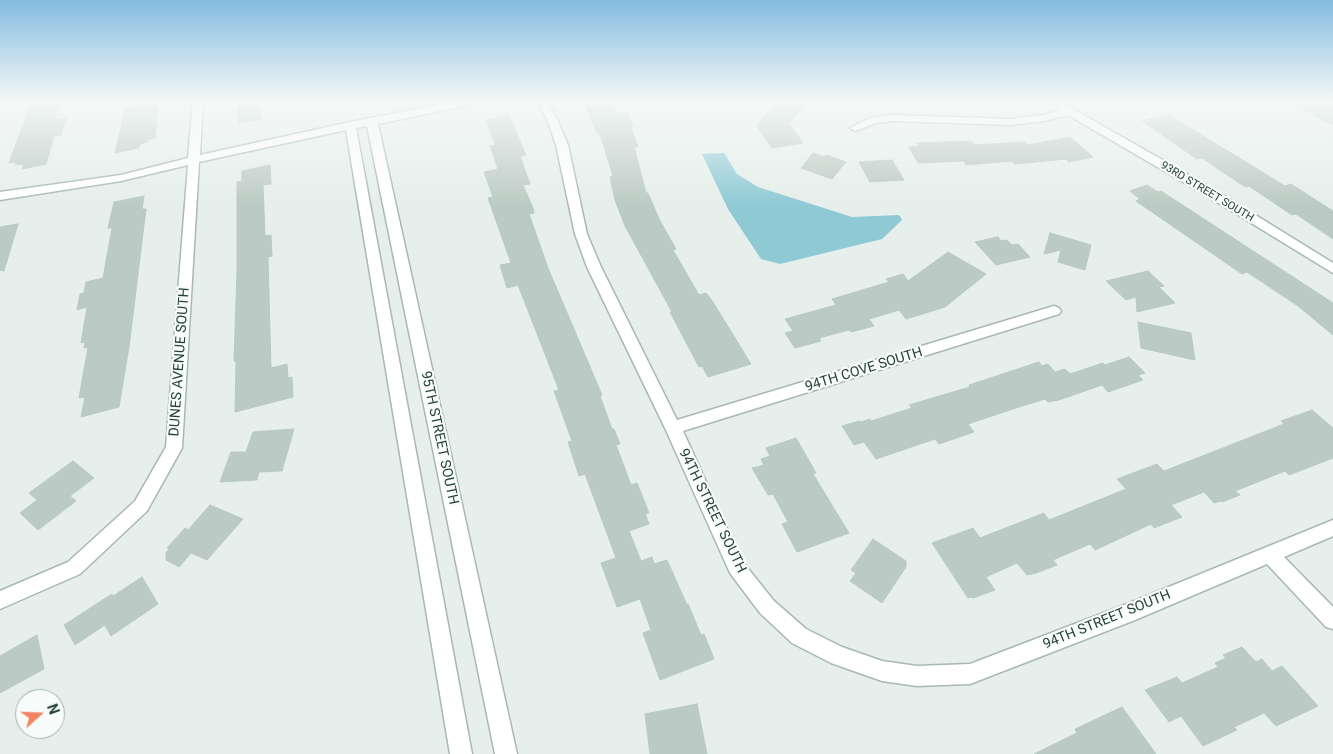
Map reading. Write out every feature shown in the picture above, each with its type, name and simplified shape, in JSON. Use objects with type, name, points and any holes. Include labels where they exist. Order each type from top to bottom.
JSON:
[{"type":"street","name":"DUNES AVENUE SOUTH","points":[[0,600],[74,568],[142,506],[174,448],[196,135]]},
{"type":"street","points":[[0,196],[121,178],[195,158],[302,135]]},
{"type":"street","points":[[352,135],[461,754]]},
{"type":"street","name":"95TH STREET SOUTH","points":[[375,135],[506,754]]},
{"type":"street","name":"94TH STREET SOUTH","points":[[558,135],[581,234],[594,267],[674,428],[736,567],[767,607],[799,636],[838,656],[882,671],[918,676],[970,674],[1128,613],[1269,554]]},
{"type":"street","name":"93RD STREET SOUTH","points":[[1111,135],[1206,190],[1333,269]]},
{"type":"street","name":"94TH COVE SOUTH","points":[[674,428],[1054,311]]},
{"type":"street","points":[[1333,528],[1269,554],[1333,620]]},
{"type":"water","points":[[724,153],[737,174],[758,187],[852,217],[899,215],[902,220],[882,239],[780,264],[761,259],[728,209],[702,154]]},
{"type":"building","points":[[19,135],[60,135],[54,136],[46,164],[22,169],[24,164],[15,165],[16,162],[9,163]]},
{"type":"building","points":[[119,135],[155,135],[155,138],[148,139],[148,142],[140,144],[139,148],[115,153]]},
{"type":"building","points":[[491,135],[518,135],[526,155],[520,156],[530,184],[523,185],[533,208],[534,213],[529,214],[548,268],[602,395],[600,396],[612,429],[614,429],[620,444],[616,445],[631,485],[637,483],[649,513],[645,514],[649,524],[629,531],[641,561],[652,557],[654,564],[667,560],[701,635],[704,634],[714,659],[660,680],[643,633],[651,630],[640,599],[617,607],[601,563],[616,558],[585,474],[579,476],[568,442],[572,441],[554,391],[559,390],[518,285],[507,288],[500,265],[511,263],[488,198],[493,197],[484,172],[498,169],[490,146],[495,145]]},
{"type":"building","points":[[600,135],[634,135],[638,147],[634,147],[646,193],[648,193],[659,219],[676,249],[673,250],[699,295],[706,293],[713,302],[751,364],[708,377],[702,366],[699,367],[670,312],[672,312],[625,226],[615,200],[610,177],[613,176]]},
{"type":"building","points":[[763,135],[798,135],[803,143],[772,148]]},
{"type":"building","points":[[1163,135],[1202,135],[1285,186],[1291,184],[1333,211],[1333,239],[1296,214],[1292,215],[1249,186],[1246,187],[1239,183],[1202,158],[1197,159]]},
{"type":"building","points":[[1070,137],[1093,157],[1069,162],[1066,159],[1015,164],[1012,161],[966,165],[964,161],[918,163],[909,147],[919,146],[917,143],[971,141],[974,145],[1025,142],[1028,145]]},
{"type":"building","points":[[813,153],[846,162],[832,179],[801,168]]},
{"type":"building","points":[[892,160],[904,180],[870,182],[859,162]]},
{"type":"building","points":[[270,165],[271,184],[263,185],[265,236],[271,235],[272,256],[268,257],[271,368],[287,364],[288,378],[292,377],[293,397],[235,412],[237,182],[242,181],[242,171]]},
{"type":"building","points":[[1147,185],[1158,192],[1161,191],[1333,303],[1333,335],[1298,306],[1247,272],[1242,274],[1136,201],[1140,199],[1130,191]]},
{"type":"building","points":[[144,196],[142,209],[146,209],[129,347],[119,407],[81,417],[85,397],[79,398],[88,347],[84,348],[85,342],[81,343],[87,307],[77,310],[80,294],[84,293],[86,282],[103,278],[112,228],[108,228],[114,202]]},
{"type":"building","points":[[18,224],[4,271],[0,270],[0,227]]},
{"type":"building","points":[[1050,233],[1091,245],[1085,270],[1058,262],[1061,250],[1044,254]]},
{"type":"building","points":[[998,237],[1001,241],[1007,240],[1012,245],[1018,244],[1030,257],[996,265],[975,242]]},
{"type":"building","points":[[948,252],[986,274],[945,307],[906,319],[899,310],[869,319],[874,326],[819,338],[821,341],[795,348],[785,333],[793,331],[785,319],[836,305],[832,299],[889,282],[886,279],[903,274],[908,281]]},
{"type":"building","points":[[1148,271],[1164,286],[1159,287],[1175,303],[1137,312],[1136,297],[1126,300],[1106,281]]},
{"type":"building","points":[[1138,322],[1191,333],[1195,360],[1141,348]]},
{"type":"building","points":[[1129,357],[1145,373],[1138,375],[1143,380],[1108,392],[1102,385],[1059,400],[1048,402],[1045,399],[1016,408],[968,424],[974,432],[939,444],[935,439],[876,459],[864,442],[854,445],[842,426],[870,419],[871,421],[912,408],[909,405],[970,387],[969,385],[1039,362],[1042,366],[1048,364],[1055,372],[1065,369],[1070,374]]},
{"type":"building","points":[[1312,410],[1333,428],[1333,458],[1289,475],[1285,471],[1235,491],[1240,495],[1222,502],[1214,503],[1204,492],[1171,505],[1182,517],[1154,528],[1151,524],[1095,550],[1090,544],[1053,560],[1057,565],[1036,573],[1027,575],[1017,563],[986,577],[995,590],[973,598],[968,598],[932,543],[973,528],[980,538],[1044,513],[1049,520],[1126,489],[1117,479],[1157,464],[1164,471],[1284,424],[1281,421]]},
{"type":"building","points":[[294,429],[282,471],[259,472],[257,480],[220,482],[231,452],[246,452],[253,432]]},
{"type":"building","points":[[796,438],[816,473],[813,474],[849,533],[797,552],[782,524],[788,522],[773,494],[768,495],[752,468],[764,465],[761,459],[770,456],[766,448]]},
{"type":"building","points":[[73,461],[94,478],[70,496],[76,501],[38,530],[20,513],[37,500],[29,493]]},
{"type":"building","points":[[210,505],[243,519],[207,560],[191,553],[179,567],[166,560],[166,553],[169,549],[167,548],[185,528],[188,530]]},
{"type":"building","points":[[873,539],[906,561],[906,567],[882,603],[850,581],[856,573],[851,570]]},
{"type":"building","points":[[142,577],[158,604],[111,636],[105,625],[75,645],[64,625]]},
{"type":"building","points":[[37,635],[44,669],[0,693],[0,656]]},
{"type":"building","points":[[1242,647],[1256,662],[1262,659],[1272,671],[1282,666],[1318,706],[1276,726],[1264,713],[1234,727],[1237,730],[1203,746],[1181,716],[1169,722],[1145,690],[1177,677],[1182,683],[1218,667],[1215,663],[1226,658],[1223,655]]},
{"type":"building","points":[[697,704],[707,754],[650,754],[645,714]]},
{"type":"building","points":[[1122,707],[1156,754],[1034,754],[1077,733],[1075,729]]}]
